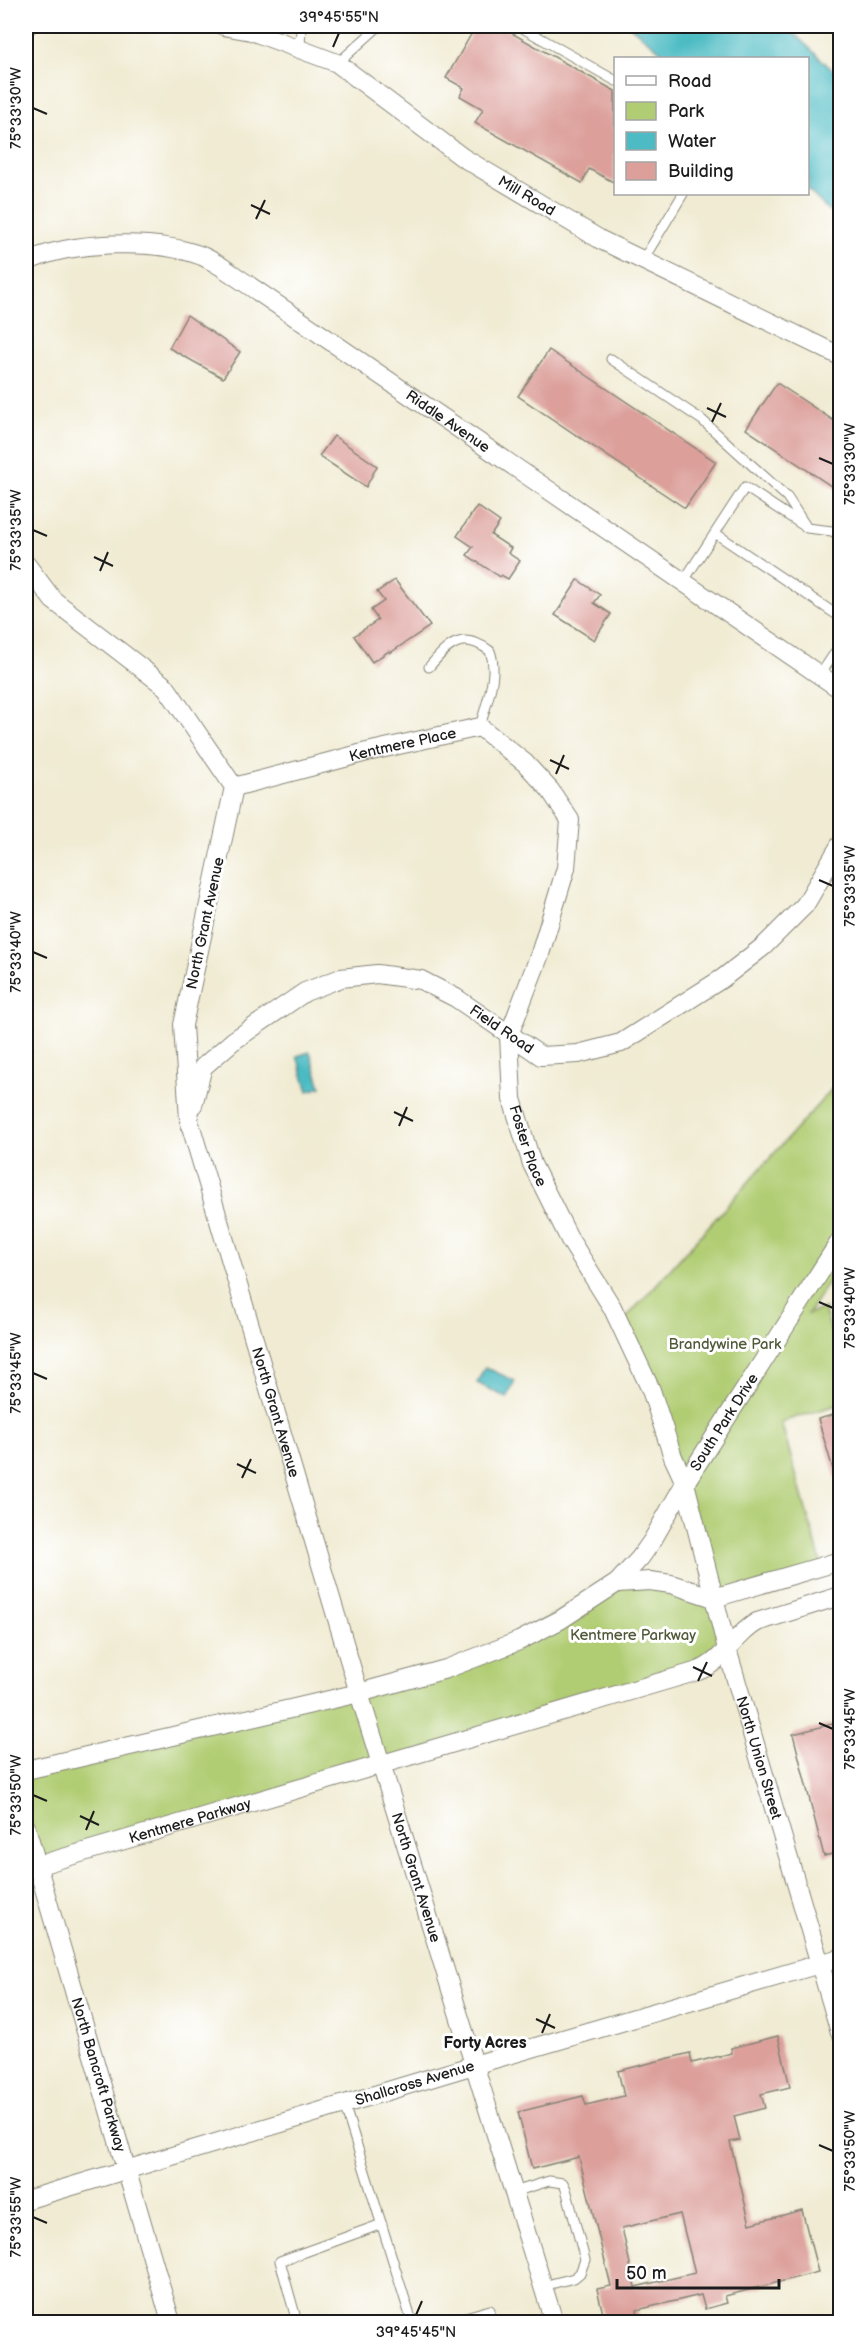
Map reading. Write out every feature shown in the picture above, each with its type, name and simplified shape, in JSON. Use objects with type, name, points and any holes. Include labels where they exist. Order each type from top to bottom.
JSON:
[{"type":"street","name":"Mill Road","points":[[223,26],[251,31],[338,63],[462,158],[602,240],[840,356]]},
{"type":"street","name":"Riddle Avenue","points":[[26,262],[67,249],[113,244],[166,248],[201,256],[232,273],[840,689]]},
{"type":"street","points":[[26,564],[53,600],[166,687],[234,787]]},
{"type":"street","name":"Kentmere Place","points":[[234,787],[366,752],[480,727]]},
{"type":"street","name":"Foster Place","points":[[480,727],[525,763],[550,790],[570,820],[566,868],[540,954],[509,1035],[512,1099],[532,1164],[570,1240],[612,1307],[651,1390],[673,1457],[685,1483]]},
{"type":"street","name":"North Grant Avenue","points":[[234,787],[183,1025],[189,1119],[359,1693],[554,2322]]},
{"type":"street","name":"Field Road","points":[[189,1119],[203,1067],[233,1041],[305,992],[341,978],[377,974],[421,980],[456,998],[541,1056],[578,1054],[621,1042],[723,978],[764,946],[805,905],[840,845]]},
{"type":"street","name":"South Park Drive","points":[[685,1483],[840,1241]]},
{"type":"street","points":[[26,1770],[359,1693],[446,1669],[519,1641],[560,1620],[617,1583],[652,1541],[685,1483]]},
{"type":"street","name":"North Union Street","points":[[685,1483],[727,1649],[840,2032]]},
{"type":"street","points":[[617,1583],[650,1581],[671,1584],[714,1598],[840,1561]]},
{"type":"street","name":"Kentmere Parkway","points":[[31,1867],[698,1671],[708,1667],[743,1632],[757,1622],[840,1596]]},
{"type":"street","name":"North Bancroft Parkway","points":[[26,1827],[31,1867],[127,2171],[171,2322]]},
{"type":"street","name":"Shallcross Avenue","points":[[26,2200],[840,1958]]},
{"type":"lane","points":[[300,49],[301,26]]},
{"type":"lane","points":[[338,63],[379,26]]},
{"type":"lane","points":[[519,26],[614,80]]},
{"type":"lane","points":[[643,260],[682,195]]},
{"type":"lane","points":[[610,359],[702,420],[787,498],[807,528]]},
{"type":"lane","points":[[683,582],[745,487],[807,528],[832,531],[840,536]]},
{"type":"lane","points":[[715,533],[840,616]]},
{"type":"lane","points":[[429,667],[445,649],[463,641],[477,643],[490,651],[494,665],[480,727]]},
{"type":"lane","points":[[820,675],[840,645]]},
{"type":"lane","points":[[345,2104],[412,2322]]},
{"type":"lane","points":[[514,2192],[549,2181],[563,2183],[566,2189],[585,2260],[580,2273],[574,2278],[543,2286]]},
{"type":"lane","points":[[297,2322],[280,2261],[382,2224]]},
{"type":"lane","points":[[447,2322],[490,2310]]},
{"type":"green space","name":"Brandywine Park","points":[[840,1080],[840,1263],[808,1314],[824,1308],[840,1363],[840,1404],[781,1422],[822,1566],[714,1598],[685,1483],[620,1325]]},
{"type":"green space","name":"Kentmere Parkway","points":[[617,1583],[714,1598],[727,1649],[716,1661],[26,1869],[26,1770],[446,1669]]},
{"type":"water","points":[[630,26],[786,26],[840,77],[840,214],[828,210],[809,191],[809,57],[668,57]]},
{"type":"water","points":[[310,1052],[321,1087],[308,1091],[297,1056]]},
{"type":"water","points":[[485,1367],[515,1381],[507,1398],[477,1383]]},
{"type":"building","points":[[476,26],[499,26],[614,90],[614,182],[589,169],[582,183],[475,123],[483,109],[460,96],[464,88],[446,78]]},
{"type":"building","points":[[187,315],[240,352],[223,378],[169,348]]},
{"type":"building","points":[[549,350],[716,462],[685,508],[518,396]]},
{"type":"building","points":[[777,383],[840,425],[840,492],[746,429]]},
{"type":"building","points":[[334,436],[377,466],[366,487],[319,456]]},
{"type":"building","points":[[477,506],[500,522],[491,535],[511,548],[508,553],[520,561],[508,579],[501,575],[500,577],[467,555],[473,547],[457,536]]},
{"type":"building","points":[[395,580],[430,626],[390,653],[389,651],[372,662],[354,636],[378,620],[371,610],[384,601],[377,592]]},
{"type":"building","points":[[578,580],[600,595],[594,603],[611,614],[594,640],[555,615]]},
{"type":"building","points":[[840,1413],[840,1478],[836,1479],[818,1419]]},
{"type":"building","points":[[840,1722],[840,1852],[824,1856],[793,1734]]},
{"type":"building","points":[[778,2036],[790,2087],[761,2094],[765,2108],[734,2116],[740,2140],[730,2142],[750,2224],[802,2210],[818,2272],[725,2296],[727,2303],[705,2309],[701,2295],[637,2310],[639,2322],[605,2322],[597,2289],[611,2286],[579,2157],[532,2169],[518,2112],[583,2096],[586,2105],[624,2096],[618,2071],[690,2053],[692,2063],[732,2053],[731,2048]],"holes":[[[680,2214],[695,2273],[635,2287],[622,2228]]]},
{"type":"district","name":"Forty Acres","points":[[485,2042]]}]
